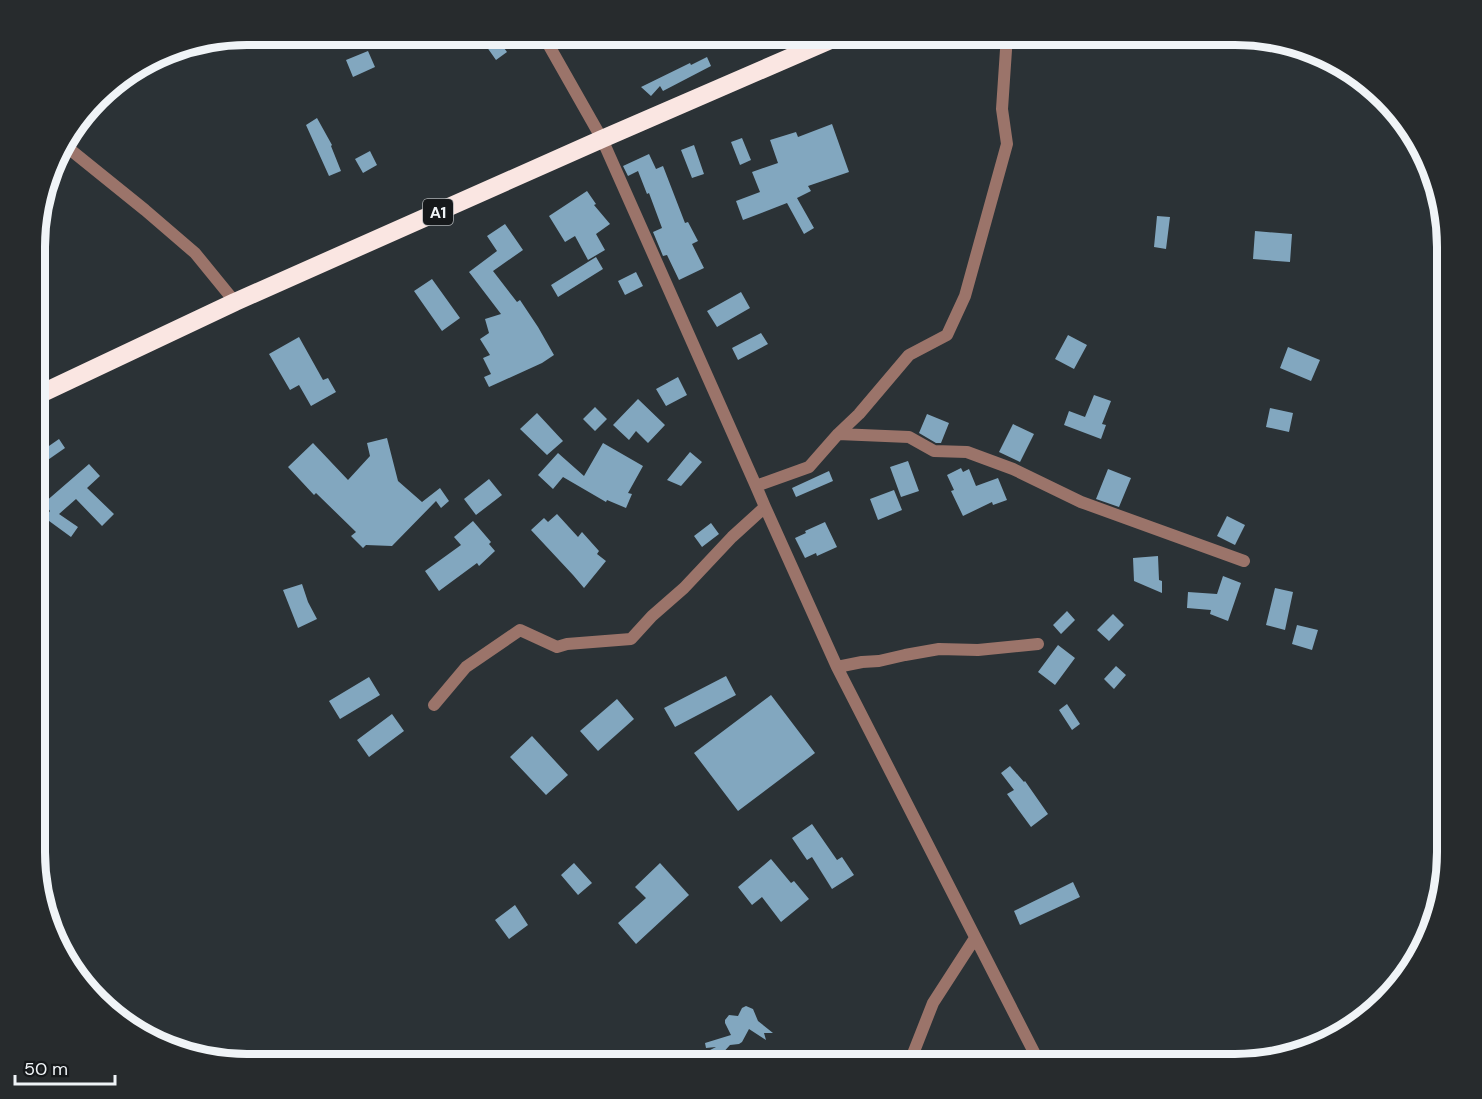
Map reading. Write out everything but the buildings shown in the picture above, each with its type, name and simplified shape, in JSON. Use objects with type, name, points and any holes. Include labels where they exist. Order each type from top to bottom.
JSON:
[{"type":"highway","name":"A1","points":[[45,392],[235,302],[820,45]]},
{"type":"street","points":[[549,45],[602,139],[837,667],[1035,1054]]},
{"type":"street","points":[[756,486],[809,467],[859,414],[909,355],[947,335],[966,296],[1007,144],[1002,109],[1006,45]]},
{"type":"street","points":[[71,149],[195,253],[235,302]]},
{"type":"street","points":[[838,434],[909,437],[934,451],[967,452],[1013,469],[1081,502],[1244,561]]},
{"type":"street","points":[[434,705],[466,667],[520,630],[557,647],[567,644],[631,639],[765,507]]},
{"type":"street","points":[[837,667],[939,650],[978,650],[1038,644]]},
{"type":"street","points":[[913,1054],[933,1003],[975,938]]}]
